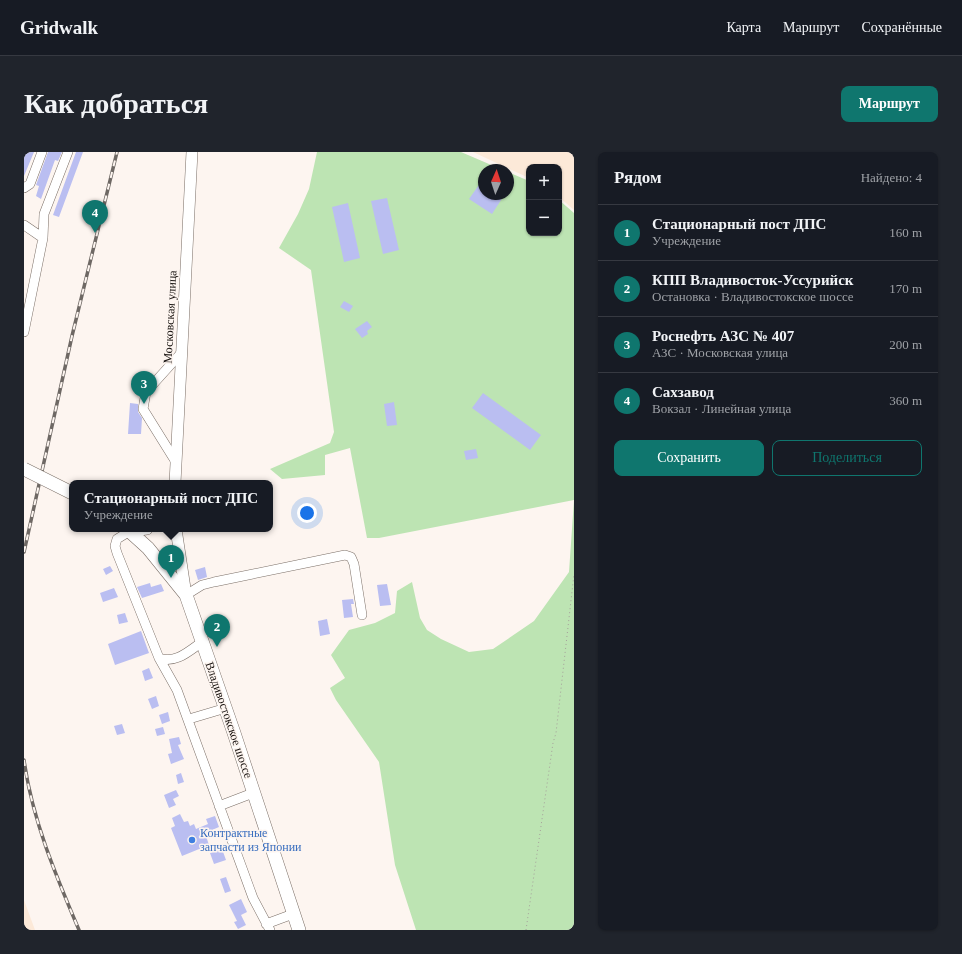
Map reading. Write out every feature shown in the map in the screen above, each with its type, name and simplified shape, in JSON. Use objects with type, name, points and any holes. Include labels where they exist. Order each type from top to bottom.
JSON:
[{"type":"highway","points":[[24,469],[69,492]]},
{"type":"highway","name":"Владивостокское шоссе","points":[[131,532],[148,548],[186,595],[226,708],[299,930]]},
{"type":"main road","name":"Московская улица","points":[[175,480],[192,152]]},
{"type":"main road","points":[[176,532],[186,595]]},
{"type":"street","points":[[24,188],[30,184],[42,152]]},
{"type":"street","points":[[24,332],[43,238],[44,214],[68,152]]},
{"type":"street","points":[[24,225],[43,238]]},
{"type":"street","points":[[176,462],[143,409],[146,392],[182,352]]},
{"type":"street","points":[[126,532],[117,539],[115,546],[117,552],[159,658],[177,690],[189,719],[253,898],[268,927],[293,914]]},
{"type":"street","points":[[186,595],[202,586],[214,582],[345,555],[351,557],[354,564],[362,615]]},
{"type":"street","points":[[159,658],[168,661],[180,657],[202,642]]},
{"type":"street","points":[[189,719],[226,708]]},
{"type":"street","points":[[219,806],[253,793]]},
{"type":"path","points":[[526,930],[553,743],[556,732],[574,574]]},
{"type":"shaded area","points":[[473,152],[574,152],[574,210],[562,200],[562,164],[526,164],[526,177],[514,171],[514,164],[499,164]]},
{"type":"shaded area","points":[[24,900],[35,930],[24,930]]},
{"type":"green space","points":[[317,152],[461,152],[489,164],[478,164],[478,200],[514,200],[514,175],[526,180],[526,236],[562,236],[562,203],[574,213],[574,500],[379,538],[367,538],[350,448],[325,455],[325,475],[282,479],[270,469],[330,443],[334,432],[311,270],[279,248],[298,214],[309,189]]},
{"type":"green space","points":[[574,500],[574,930],[416,930],[395,865],[379,762],[336,700],[330,688],[345,678],[331,655],[349,630],[375,623],[395,613],[397,591],[412,582],[420,618],[427,630],[441,639],[469,652],[493,649],[534,621],[569,572]]},
{"type":"building","points":[[24,152],[34,152],[24,176]]},
{"type":"building","points":[[48,152],[62,152],[58,161],[55,160],[41,199],[36,196],[39,186],[36,185]]},
{"type":"building","points":[[76,152],[83,152],[59,217],[53,215]]},
{"type":"building","points":[[478,186],[478,200],[501,200],[492,214],[469,199]]},
{"type":"building","points":[[387,198],[399,250],[383,254],[371,201]]},
{"type":"building","points":[[348,203],[360,258],[344,262],[332,207]]},
{"type":"building","points":[[344,301],[353,306],[349,312],[340,307]]},
{"type":"building","points":[[367,321],[372,327],[367,331],[368,334],[362,338],[355,329]]},
{"type":"building","points":[[483,393],[541,435],[530,450],[472,408]]},
{"type":"building","points":[[394,402],[397,425],[387,426],[384,404]]},
{"type":"building","points":[[130,403],[138,404],[138,412],[142,418],[141,434],[128,434]]},
{"type":"building","points":[[476,449],[478,458],[466,460],[464,451]]},
{"type":"building","points":[[110,566],[113,571],[106,575],[103,569]]},
{"type":"building","points":[[205,567],[207,577],[198,580],[195,570]]},
{"type":"building","points":[[150,583],[151,587],[161,584],[164,591],[142,598],[137,587]]},
{"type":"building","points":[[387,584],[391,605],[380,606],[377,585]]},
{"type":"building","points":[[114,588],[118,597],[103,602],[100,593]]},
{"type":"building","points":[[353,599],[354,604],[351,604],[353,617],[344,618],[342,600]]},
{"type":"building","points":[[125,613],[128,622],[119,624],[117,615]]},
{"type":"building","points":[[327,619],[330,634],[320,636],[318,621]]},
{"type":"building","points":[[141,631],[149,653],[115,665],[108,644]]},
{"type":"building","points":[[149,668],[153,678],[145,681],[142,671]]},
{"type":"building","points":[[156,696],[159,706],[152,709],[148,699]]},
{"type":"building","points":[[168,712],[170,721],[162,724],[159,715]]},
{"type":"building","points":[[122,724],[125,733],[117,735],[114,726]]},
{"type":"building","points":[[163,727],[165,734],[157,736],[155,729]]},
{"type":"building","points":[[179,737],[181,744],[178,745],[184,759],[171,764],[168,754],[172,753],[169,739]]},
{"type":"building","points":[[181,773],[184,782],[178,784],[176,775]]},
{"type":"building","points":[[176,790],[179,796],[173,799],[176,805],[169,808],[164,795]]},
{"type":"building","name":"Контрактные запчасти из Японии","points":[[180,814],[184,822],[188,821],[190,826],[194,824],[196,829],[208,824],[206,819],[215,816],[219,827],[205,833],[209,845],[182,856],[171,828],[175,826],[172,818]]},
{"type":"building","points":[[222,849],[226,860],[214,864],[210,853]]},
{"type":"building","points":[[226,877],[231,891],[225,893],[220,879]]},
{"type":"building","points":[[241,899],[247,912],[241,915],[246,925],[238,929],[234,922],[237,921],[229,905]]},
{"type":"railway","points":[[24,552],[72,336],[117,152]]},
{"type":"railway","points":[[24,760],[33,804],[46,847],[79,930]]},
{"type":"place","name":"Сахзавод","points":[[95,233]]},
{"type":"place","name":"Роснефть АЗС № 407","points":[[144,404]]},
{"type":"place","name":"Стационарный пост ДПС","points":[[171,578]]},
{"type":"place","name":"КПП Владивосток-Уссурийск","points":[[217,647]]},
{"type":"place","name":"Контрактные запчасти из Японии","points":[[192,840]]}]
